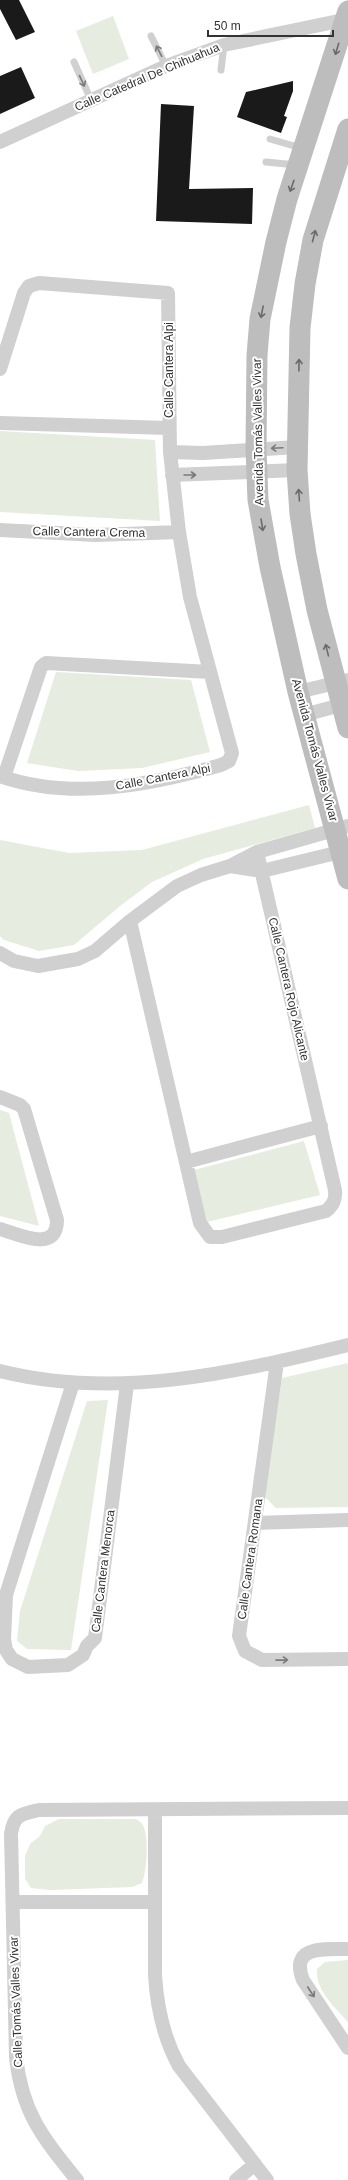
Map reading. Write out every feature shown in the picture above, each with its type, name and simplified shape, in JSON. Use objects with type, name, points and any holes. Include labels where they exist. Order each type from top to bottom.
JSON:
[{"type":"main road","name":"Avenida Tomás Valles Vivar","points":[[347,16],[276,242],[260,319],[257,355],[256,449],[258,500],[263,533],[304,715],[342,828],[348,879]]},
{"type":"main road","points":[[348,129],[313,240],[305,284],[300,328],[297,447],[300,514],[306,554],[342,681],[348,728]]},
{"type":"street","name":"Calle Catedral De Chihuahua","points":[[1,145],[91,100],[166,66],[224,45],[347,16]]},
{"type":"street","name":"Calle Cantera Alpi","points":[[0,369],[24,293],[29,286],[39,283],[168,293],[170,452],[179,532],[190,597],[231,744],[232,753],[229,761],[221,765],[150,782],[109,788],[74,789],[32,785],[2,776],[40,670],[46,663],[210,672]]},
{"type":"street","points":[[0,423],[169,428]]},
{"type":"street","points":[[170,452],[297,447]]},
{"type":"street","points":[[225,451],[227,474]]},
{"type":"street","points":[[172,475],[297,470]]},
{"type":"street","name":"Calle Cantera Crema","points":[[0,530],[96,535],[179,532]]},
{"type":"street","points":[[298,692],[342,681]]},
{"type":"street","points":[[304,715],[345,704]]},
{"type":"street","points":[[0,953],[14,961],[38,966],[78,959],[95,951],[130,921],[177,886],[201,875],[230,866],[258,852],[342,828]]},
{"type":"street","points":[[305,838],[311,859]]},
{"type":"street","points":[[230,866],[262,871],[344,851]]},
{"type":"street","name":"Calle Cantera Rojo Alicante","points":[[130,921],[200,1223],[210,1237],[222,1237],[326,1211],[332,1206],[336,1197],[335,1190],[258,852]]},
{"type":"street","points":[[0,1097],[20,1105],[27,1116],[57,1220],[57,1229],[54,1235],[47,1239],[38,1240],[0,1229]]},
{"type":"street","points":[[186,1162],[321,1126]]},
{"type":"street","points":[[0,1371],[31,1378],[73,1383],[127,1384],[234,1372],[348,1345]]},
{"type":"street","name":"Calle Cantera Romana","points":[[277,1362],[239,1636],[245,1650],[262,1660],[348,1659]]},
{"type":"street","name":"Calle Cantera Menorca","points":[[73,1383],[6,1596],[4,1639],[6,1650],[12,1659],[28,1667],[68,1665],[83,1655],[87,1646],[95,1638],[127,1384]]},
{"type":"street","points":[[255,1523],[348,1520]]},
{"type":"street","name":"Calle Tomás Valles Vivar","points":[[77,2180],[46,2142],[36,2125],[21,2092],[16,2057],[11,1834],[12,1824],[17,1817],[39,1810],[348,1808]]},
{"type":"street","points":[[155,1810],[156,1996],[163,2030],[171,2051],[179,2066],[267,2180]]},
{"type":"street","points":[[13,1902],[155,1902]]},
{"type":"street","points":[[348,1949],[316,1949],[303,1957],[299,1964],[299,1971],[303,1980],[348,2048]]},
{"type":"street","points":[[236,2180],[255,2164]]},
{"type":"lane","points":[[151,36],[166,66]]},
{"type":"lane","points":[[221,70],[224,45]]},
{"type":"lane","points":[[74,62],[91,100]]},
{"type":"lane","points":[[270,139],[302,157]]},
{"type":"lane","points":[[266,162],[302,157]]},
{"type":"shaded area","points":[[113,16],[129,59],[93,74],[76,31]]},
{"type":"shaded area","points":[[0,431],[155,440],[160,521],[0,512]]},
{"type":"shaded area","points":[[56,672],[191,680],[210,752],[142,768],[78,771],[27,763]]},
{"type":"shaded area","points":[[309,805],[315,828],[203,859],[152,882],[120,906],[74,945],[39,951],[4,940],[0,936],[0,840],[69,853],[142,850]]},
{"type":"shaded area","points":[[0,1110],[9,1113],[39,1226],[0,1216]]},
{"type":"shaded area","points":[[304,1141],[320,1195],[207,1222],[194,1170]]},
{"type":"shaded area","points":[[348,1363],[348,1507],[276,1508],[264,1496],[282,1378]]},
{"type":"shaded area","points":[[108,1400],[71,1650],[27,1649],[17,1641],[20,1611],[87,1401]]},
{"type":"shaded area","points":[[59,1819],[136,1819],[140,1822],[145,1831],[147,1846],[145,1871],[142,1883],[132,1887],[50,1890],[31,1888],[25,1879],[25,1856],[30,1844],[40,1836],[45,1826]]},
{"type":"shaded area","points":[[348,1960],[348,2022],[327,1998],[319,1984],[317,1969],[325,1962]]},
{"type":"building","points":[[0,0],[19,0],[35,32],[16,40],[0,9]]},
{"type":"building","points":[[21,67],[35,98],[0,114],[0,76]]},
{"type":"building","points":[[293,81],[293,91],[284,116],[287,117],[281,133],[237,117],[246,92]]},
{"type":"building","points":[[161,104],[194,106],[189,189],[253,188],[252,224],[156,221]]}]
